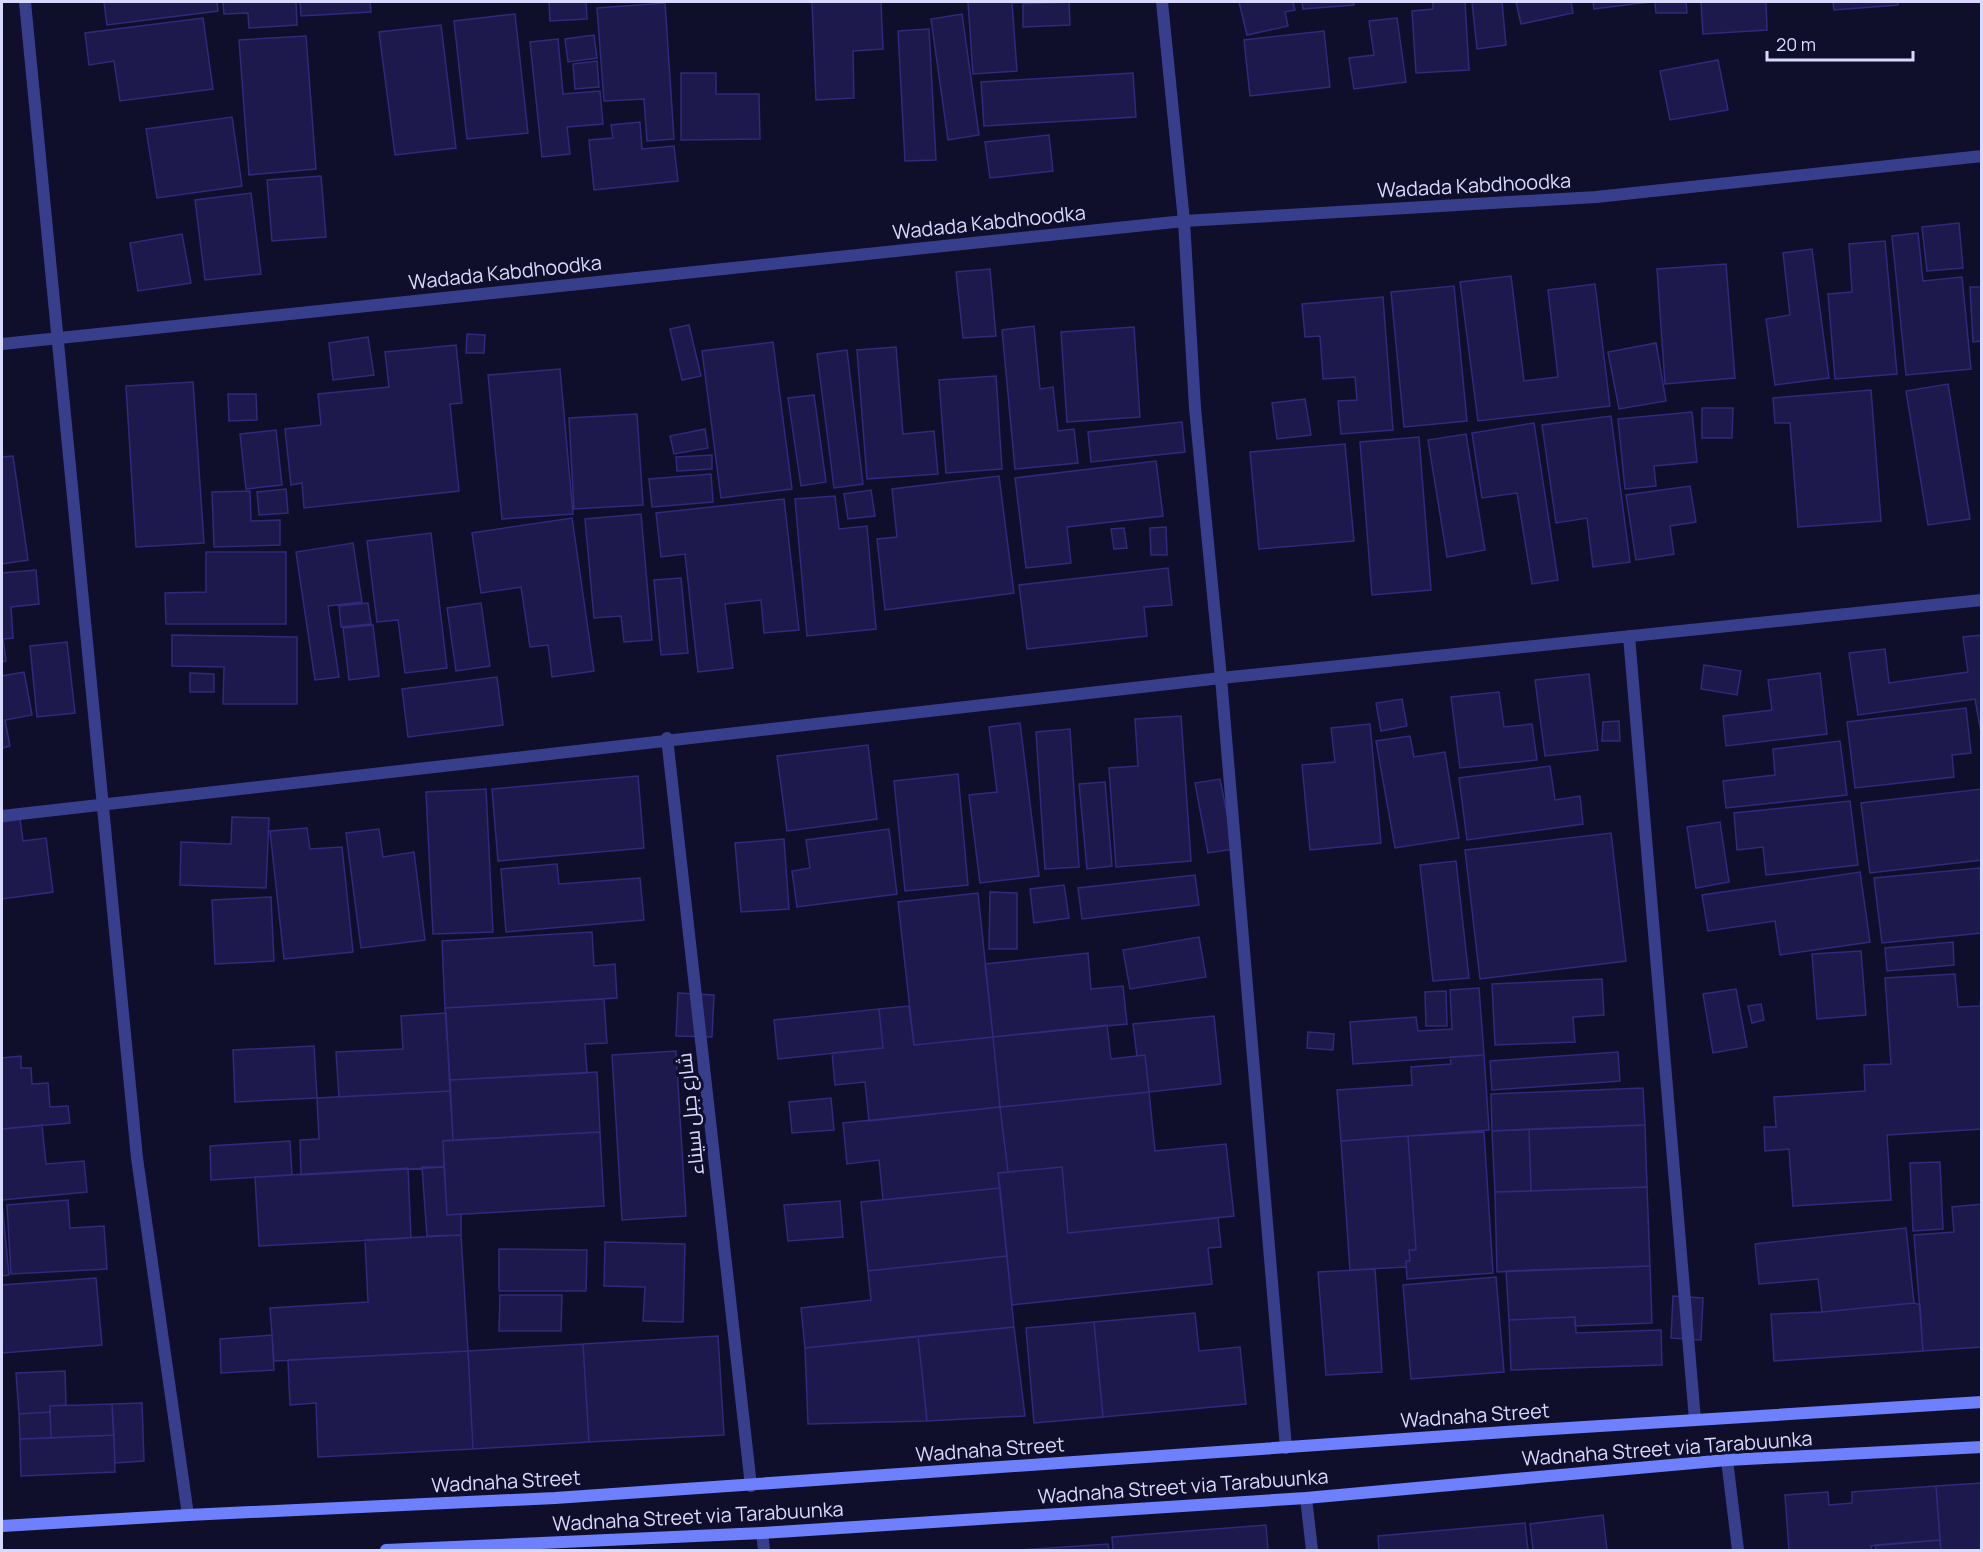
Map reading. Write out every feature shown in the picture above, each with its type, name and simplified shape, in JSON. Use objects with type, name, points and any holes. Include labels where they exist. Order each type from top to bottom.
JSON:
[{"type":"main road","name":"Wadnaha Street","points":[[2,1526],[555,1498],[1982,1402]]},
{"type":"main road","name":"Wadnaha Street via Tarabuunka","points":[[386,1551],[762,1533],[1306,1498],[1727,1460],[1982,1447]]},
{"type":"street","points":[[25,2],[137,1158],[188,1515]]},
{"type":"street","points":[[1162,2],[1184,221],[1195,408],[1221,678],[1286,1448]]},
{"type":"street","name":"Wadada Kabdhoodka","points":[[2,344],[1184,221],[1596,197],[1982,156]]},
{"type":"street","points":[[2,816],[104,806],[667,738],[1221,678],[1982,600]]},
{"type":"street","points":[[1629,636],[1695,1420]]},
{"type":"street","name":"شارع جبل سيناء","points":[[667,738],[751,1485]]},
{"type":"street","points":[[1727,1460],[1738,1551]]},
{"type":"street","points":[[1306,1498],[1312,1551]]},
{"type":"street","points":[[762,1533],[764,1551]]},
{"type":"building","points":[[104,2],[217,2],[218,11],[107,25]]},
{"type":"building","points":[[223,2],[296,2],[297,25],[249,28],[248,13],[224,14]]},
{"type":"building","points":[[300,2],[370,2],[371,12],[301,16]]},
{"type":"building","points":[[549,2],[586,2],[587,19],[550,21]]},
{"type":"building","points":[[812,2],[881,2],[883,49],[853,51],[854,98],[816,100]]},
{"type":"building","points":[[968,2],[1037,2],[1012,3],[1017,71],[973,74]]},
{"type":"building","points":[[1069,2],[1070,25],[1023,27],[1023,4]]},
{"type":"building","points":[[1239,2],[1293,2],[1295,10],[1285,12],[1288,26],[1247,35]]},
{"type":"building","points":[[1302,2],[1353,2],[1354,5],[1303,9]]},
{"type":"building","points":[[1433,2],[1465,2],[1469,70],[1416,73],[1412,11],[1433,9]]},
{"type":"building","points":[[1472,2],[1502,2],[1506,45],[1477,49]]},
{"type":"building","points":[[1516,2],[1571,2],[1573,13],[1521,24]]},
{"type":"building","points":[[1593,2],[1650,2],[1594,9]]},
{"type":"building","points":[[1655,2],[1686,2],[1687,13],[1656,13]]},
{"type":"building","points":[[1701,2],[1766,2],[1767,30],[1703,34]]},
{"type":"building","points":[[1833,2],[1898,2],[1898,5],[1834,10]]},
{"type":"building","points":[[665,3],[674,139],[647,141],[644,99],[604,101],[597,8]]},
{"type":"building","points":[[515,14],[528,133],[467,139],[454,21]]},
{"type":"building","points":[[962,14],[979,135],[948,140],[931,19]]},
{"type":"building","points":[[203,18],[213,89],[120,101],[114,61],[89,65],[85,33]]},
{"type":"building","points":[[1397,18],[1406,82],[1354,89],[1349,58],[1374,55],[1369,21]]},
{"type":"building","points":[[441,25],[456,148],[395,155],[379,32]]},
{"type":"building","points":[[929,29],[936,160],[905,161],[898,31]]},
{"type":"building","points":[[1324,31],[1330,87],[1250,96],[1244,40]]},
{"type":"building","points":[[594,35],[597,58],[568,62],[565,39]]},
{"type":"building","points":[[306,36],[316,169],[249,175],[239,40]]},
{"type":"building","points":[[558,39],[563,94],[600,91],[603,124],[567,127],[570,154],[542,157],[530,42]]},
{"type":"building","points":[[1718,60],[1728,110],[1670,120],[1660,71]]},
{"type":"building","points":[[597,61],[599,87],[575,89],[573,64]]},
{"type":"building","points":[[681,73],[716,73],[716,94],[759,94],[760,139],[681,140]]},
{"type":"building","points":[[1133,73],[1136,117],[984,126],[981,82]]},
{"type":"building","points":[[232,117],[242,186],[157,198],[146,129]]},
{"type":"building","points":[[640,122],[642,149],[674,146],[678,181],[594,190],[589,140],[613,138],[611,125]]},
{"type":"building","points":[[1049,135],[1053,171],[990,178],[985,142]]},
{"type":"building","points":[[321,176],[326,237],[272,241],[267,180]]},
{"type":"building","points":[[251,193],[261,274],[205,280],[195,200]]},
{"type":"building","points":[[1959,223],[1963,268],[1927,271],[1922,227]]},
{"type":"building","points":[[1918,233],[1923,281],[1962,277],[1971,369],[1906,375],[1892,236]]},
{"type":"building","points":[[182,234],[191,283],[138,291],[130,243]]},
{"type":"building","points":[[1885,241],[1897,374],[1835,379],[1828,294],[1852,292],[1849,244]]},
{"type":"building","points":[[1812,249],[1829,378],[1775,385],[1766,319],[1790,315],[1783,253]]},
{"type":"building","points":[[1726,264],[1735,378],[1665,384],[1657,269]]},
{"type":"building","points":[[990,269],[996,336],[963,338],[956,272]]},
{"type":"building","points":[[1511,276],[1524,381],[1558,377],[1548,290],[1595,284],[1610,406],[1478,421],[1460,282]]},
{"type":"building","points":[[1454,286],[1467,421],[1404,427],[1391,292]]},
{"type":"building","points":[[1970,287],[1982,287],[1982,341],[1973,342]]},
{"type":"building","points":[[1383,297],[1393,430],[1341,434],[1338,401],[1357,400],[1355,377],[1323,379],[1320,336],[1305,337],[1302,304]]},
{"type":"building","points":[[689,325],[701,376],[682,380],[670,329]]},
{"type":"building","points":[[1034,326],[1040,389],[1053,387],[1058,431],[1074,429],[1078,463],[1015,469],[1002,330]]},
{"type":"building","points":[[1134,327],[1140,417],[1067,422],[1061,332]]},
{"type":"building","points":[[467,334],[485,335],[484,353],[466,353]]},
{"type":"building","points":[[368,337],[374,375],[333,380],[329,343]]},
{"type":"building","points":[[773,342],[792,489],[721,498],[702,351]]},
{"type":"building","points":[[1656,343],[1666,401],[1619,409],[1608,352]]},
{"type":"building","points":[[456,345],[462,403],[450,404],[459,491],[304,508],[302,483],[291,485],[285,429],[321,425],[318,394],[389,387],[385,352]]},
{"type":"building","points":[[896,347],[903,434],[934,431],[938,474],[867,479],[857,350]]},
{"type":"building","points":[[847,350],[863,484],[834,488],[817,354]]},
{"type":"building","points":[[560,369],[573,514],[502,519],[488,375]]},
{"type":"building","points":[[996,376],[1002,469],[946,473],[939,380]]},
{"type":"building","points":[[193,382],[204,543],[136,547],[126,386]]},
{"type":"building","points":[[1948,384],[1970,519],[1928,525],[1906,391]]},
{"type":"building","points":[[1871,390],[1881,521],[1798,527],[1790,423],[1775,423],[1773,398]]},
{"type":"building","points":[[228,394],[256,394],[257,420],[229,421]]},
{"type":"building","points":[[814,395],[826,482],[801,486],[788,398]]},
{"type":"building","points":[[1305,399],[1311,435],[1277,439],[1272,403]]},
{"type":"building","points":[[1702,408],[1733,408],[1732,438],[1702,438]]},
{"type":"building","points":[[1692,412],[1697,462],[1654,466],[1656,486],[1625,489],[1618,419]]},
{"type":"building","points":[[637,414],[643,505],[574,509],[569,418]]},
{"type":"building","points":[[1611,416],[1630,562],[1593,567],[1587,518],[1556,523],[1542,425]]},
{"type":"building","points":[[1182,422],[1185,452],[1091,462],[1088,432]]},
{"type":"building","points":[[1534,423],[1558,580],[1532,584],[1517,493],[1482,498],[1472,433]]},
{"type":"building","points":[[705,429],[708,448],[674,454],[670,436]]},
{"type":"building","points":[[276,430],[282,485],[246,489],[240,434]]},
{"type":"building","points":[[1466,434],[1485,550],[1447,557],[1428,440]]},
{"type":"building","points":[[1419,437],[1431,590],[1372,595],[1360,442]]},
{"type":"building","points":[[1345,444],[1354,541],[1259,549],[1250,452]]},
{"type":"building","points":[[712,455],[712,469],[677,471],[676,457]]},
{"type":"building","points":[[13,456],[28,560],[2,564],[2,457]]},
{"type":"building","points":[[1156,461],[1163,516],[1067,527],[1071,563],[1026,568],[1015,478]]},
{"type":"building","points":[[711,474],[713,502],[652,507],[649,479]]},
{"type":"building","points":[[999,476],[1014,593],[885,610],[877,539],[897,537],[892,489]]},
{"type":"building","points":[[1690,486],[1696,522],[1670,526],[1674,554],[1636,560],[1626,495]]},
{"type":"building","points":[[286,489],[288,513],[259,515],[257,492]]},
{"type":"building","points":[[871,490],[875,516],[848,519],[844,494]]},
{"type":"building","points":[[250,491],[251,521],[280,520],[280,545],[214,547],[212,492]]},
{"type":"building","points":[[835,496],[839,529],[867,526],[876,629],[807,636],[795,499]]},
{"type":"building","points":[[784,499],[799,630],[764,633],[761,600],[725,604],[733,668],[698,672],[685,554],[661,557],[656,513]]},
{"type":"building","points":[[641,514],[652,640],[624,642],[621,616],[594,618],[585,519]]},
{"type":"building","points":[[572,518],[594,671],[552,677],[548,645],[530,647],[521,587],[481,593],[472,533]]},
{"type":"building","points":[[1166,527],[1167,555],[1151,555],[1150,528]]},
{"type":"building","points":[[1124,528],[1127,548],[1114,549],[1111,529]]},
{"type":"building","points":[[431,533],[447,668],[405,673],[398,620],[377,622],[367,541]]},
{"type":"building","points":[[353,543],[362,602],[328,606],[339,677],[315,680],[296,552]]},
{"type":"building","points":[[206,552],[286,552],[286,624],[166,624],[165,593],[206,592]]},
{"type":"building","points":[[1168,568],[1172,605],[1144,607],[1147,636],[1027,649],[1019,585]]},
{"type":"building","points":[[36,570],[39,604],[11,607],[13,638],[3,639],[6,661],[2,662],[2,573]]},
{"type":"building","points":[[681,578],[688,653],[661,655],[654,580]]},
{"type":"building","points":[[368,603],[371,624],[341,627],[339,606]]},
{"type":"building","points":[[481,603],[490,666],[456,671],[447,608]]},
{"type":"building","points":[[373,625],[379,676],[349,680],[343,628]]},
{"type":"building","points":[[172,635],[297,637],[297,704],[223,704],[224,667],[172,666]]},
{"type":"building","points":[[1982,635],[1982,738],[1975,699],[1858,715],[1849,653],[1885,649],[1889,683],[1968,672],[1963,637]]},
{"type":"building","points":[[67,642],[75,713],[37,717],[30,646]]},
{"type":"building","points":[[1704,665],[1741,671],[1737,695],[1701,689]]},
{"type":"building","points":[[24,672],[32,715],[5,720],[10,746],[2,748],[2,676]]},
{"type":"building","points":[[190,673],[214,674],[214,692],[190,692]]},
{"type":"building","points":[[1820,673],[1827,734],[1726,746],[1723,716],[1772,710],[1768,680]]},
{"type":"building","points":[[1589,674],[1598,750],[1545,756],[1535,680]]},
{"type":"building","points":[[497,677],[503,725],[408,737],[402,689]]},
{"type":"building","points":[[1499,692],[1504,727],[1532,724],[1537,760],[1460,768],[1451,697]]},
{"type":"building","points":[[1402,699],[1407,726],[1381,731],[1376,703]]},
{"type":"building","points":[[1966,708],[1971,753],[1952,755],[1954,777],[1855,788],[1847,722]]},
{"type":"building","points":[[1181,716],[1191,861],[1116,867],[1109,768],[1138,766],[1135,719]]},
{"type":"building","points":[[1619,721],[1620,741],[1602,741],[1603,722]]},
{"type":"building","points":[[1020,723],[1039,876],[980,883],[969,795],[997,792],[989,727]]},
{"type":"building","points":[[1370,724],[1381,843],[1310,850],[1302,765],[1335,762],[1331,728]]},
{"type":"building","points":[[1070,729],[1079,867],[1045,869],[1036,732]]},
{"type":"building","points":[[1410,736],[1414,757],[1445,752],[1459,838],[1395,848],[1376,741]]},
{"type":"building","points":[[1840,741],[1847,795],[1726,808],[1723,781],[1775,775],[1773,749]]},
{"type":"building","points":[[868,745],[877,819],[787,831],[777,756]]},
{"type":"building","points":[[1550,766],[1555,800],[1580,796],[1583,824],[1467,840],[1459,778]]},
{"type":"building","points":[[958,774],[968,885],[905,891],[894,781]]},
{"type":"building","points":[[638,776],[644,848],[498,861],[492,789]]},
{"type":"building","points":[[1220,779],[1234,849],[1208,853],[1195,783]]},
{"type":"building","points":[[1105,782],[1112,866],[1087,869],[1079,784]]},
{"type":"building","points":[[486,789],[493,932],[433,934],[426,792]]},
{"type":"building","points":[[1982,789],[1982,860],[1870,873],[1861,803]]},
{"type":"building","points":[[1850,801],[1858,865],[1766,875],[1763,847],[1737,850],[1734,813]]},
{"type":"building","points":[[232,817],[269,818],[266,888],[180,885],[181,842],[231,844]]},
{"type":"building","points":[[20,819],[23,841],[46,838],[53,892],[2,899],[2,822]]},
{"type":"building","points":[[1720,822],[1729,882],[1696,888],[1687,827]]},
{"type":"building","points":[[307,828],[310,849],[342,847],[353,952],[284,959],[270,831]]},
{"type":"building","points":[[379,829],[383,857],[414,852],[425,940],[361,948],[346,833]]},
{"type":"building","points":[[889,829],[897,894],[797,907],[792,871],[810,868],[806,840]]},
{"type":"building","points":[[1611,833],[1626,961],[1480,979],[1465,850]]},
{"type":"building","points":[[784,839],[789,909],[741,912],[735,843]]},
{"type":"building","points":[[1456,861],[1469,978],[1433,981],[1420,865]]},
{"type":"building","points":[[557,864],[559,884],[640,878],[644,920],[506,932],[501,869]]},
{"type":"building","points":[[1980,868],[1982,933],[1882,943],[1874,878]]},
{"type":"building","points":[[1860,872],[1870,942],[1780,955],[1775,921],[1708,931],[1702,895]]},
{"type":"building","points":[[1195,875],[1199,905],[1082,919],[1078,888]]},
{"type":"building","points":[[1064,885],[1069,918],[1034,923],[1030,889]]},
{"type":"building","points":[[990,892],[1017,893],[1017,949],[989,949]]},
{"type":"building","points":[[978,893],[993,1037],[914,1045],[898,902]]},
{"type":"building","points":[[271,897],[274,961],[215,964],[212,900]]},
{"type":"building","points":[[592,932],[594,966],[615,964],[617,998],[445,1008],[442,941]]},
{"type":"building","points":[[1199,937],[1206,977],[1130,989],[1123,950]]},
{"type":"building","points":[[1953,942],[1954,965],[1887,971],[1885,948]]},
{"type":"building","points":[[1861,951],[1866,1015],[1817,1019],[1812,954]]},
{"type":"building","points":[[1088,953],[1091,989],[1123,986],[1127,1024],[993,1037],[985,964]]},
{"type":"building","points":[[1955,974],[1958,1007],[1980,1006],[1982,988],[1982,1129],[1887,1135],[1891,1200],[1793,1206],[1789,1149],[1765,1151],[1764,1127],[1776,1127],[1774,1097],[1865,1091],[1864,1065],[1891,1064],[1885,978]]},
{"type":"building","points":[[1602,979],[1604,1015],[1573,1017],[1575,1042],[1495,1045],[1492,984]]},
{"type":"building","points":[[1479,988],[1484,1055],[1353,1064],[1350,1022],[1416,1017],[1418,1031],[1452,1029],[1450,990]]},
{"type":"building","points":[[1736,989],[1747,1047],[1713,1053],[1703,994]]},
{"type":"building","points":[[1446,991],[1447,1026],[1426,1026],[1425,992]]},
{"type":"building","points":[[678,993],[714,995],[712,1037],[676,1036]]},
{"type":"building","points":[[604,999],[607,1043],[585,1044],[587,1073],[450,1080],[445,1008]]},
{"type":"building","points":[[1761,1004],[1764,1020],[1752,1023],[1748,1006]]},
{"type":"building","points":[[909,1006],[914,1045],[993,1037],[1000,1107],[869,1121],[865,1082],[835,1085],[832,1053],[883,1048],[879,1009]]},
{"type":"building","points":[[879,1009],[883,1048],[778,1059],[774,1020]]},
{"type":"building","points":[[446,1013],[450,1091],[339,1097],[336,1052],[403,1049],[401,1016]]},
{"type":"building","points":[[1214,1016],[1221,1084],[1149,1092],[1145,1055],[1137,1056],[1133,1024]]},
{"type":"building","points":[[1107,1025],[1111,1059],[1145,1055],[1149,1092],[1000,1107],[993,1037]]},
{"type":"building","points":[[1308,1032],[1334,1034],[1333,1050],[1307,1048]]},
{"type":"building","points":[[314,1046],[317,1098],[235,1102],[233,1050]]},
{"type":"building","points":[[676,1051],[686,1216],[622,1220],[612,1055]]},
{"type":"building","points":[[1618,1052],[1620,1081],[1492,1090],[1490,1061]]},
{"type":"building","points":[[1484,1055],[1489,1130],[1341,1141],[1337,1090],[1412,1085],[1411,1067],[1451,1064],[1450,1057]]},
{"type":"building","points":[[21,1056],[21,1068],[31,1068],[32,1084],[48,1083],[50,1107],[68,1106],[70,1123],[2,1129],[2,1058]]},
{"type":"building","points":[[597,1072],[600,1132],[453,1140],[450,1080]]},
{"type":"building","points":[[1643,1088],[1645,1125],[1492,1131],[1491,1094]]},
{"type":"building","points":[[450,1091],[453,1140],[443,1141],[444,1167],[301,1175],[300,1140],[319,1139],[317,1098]]},
{"type":"building","points":[[1149,1092],[1155,1151],[1226,1144],[1234,1216],[1068,1233],[1062,1167],[1008,1172],[1000,1107]]},
{"type":"building","points":[[831,1098],[834,1130],[792,1133],[789,1102]]},
{"type":"building","points":[[1000,1107],[1008,1172],[998,1173],[1000,1188],[883,1200],[879,1160],[847,1164],[843,1123]]},
{"type":"building","points":[[42,1125],[46,1164],[84,1161],[87,1192],[2,1200],[2,1129]]},
{"type":"building","points":[[1645,1125],[1647,1187],[1531,1191],[1529,1129]]},
{"type":"building","points":[[1529,1129],[1531,1191],[1495,1192],[1492,1131]]},
{"type":"building","points":[[600,1132],[604,1206],[447,1215],[443,1141]]},
{"type":"building","points":[[1484,1132],[1493,1273],[1407,1279],[1406,1261],[1410,1261],[1409,1250],[1416,1250],[1408,1136]]},
{"type":"building","points":[[1408,1136],[1416,1250],[1409,1250],[1410,1261],[1406,1261],[1406,1267],[1350,1270],[1341,1141]]},
{"type":"building","points":[[290,1141],[292,1175],[211,1180],[210,1146]]},
{"type":"building","points":[[1940,1162],[1943,1229],[1913,1231],[1910,1163]]},
{"type":"building","points":[[422,1167],[444,1167],[447,1215],[461,1214],[461,1235],[427,1236]]},
{"type":"building","points":[[1062,1167],[1068,1233],[1218,1218],[1221,1247],[1208,1248],[1212,1284],[1012,1305],[998,1173]]},
{"type":"building","points":[[408,1168],[411,1238],[259,1246],[255,1177]]},
{"type":"building","points":[[1647,1187],[1650,1266],[1497,1272],[1495,1192]]},
{"type":"building","points":[[1000,1188],[1007,1256],[868,1271],[861,1202]]},
{"type":"building","points":[[68,1200],[70,1228],[104,1226],[107,1269],[11,1274],[7,1205]]},
{"type":"building","points":[[840,1201],[843,1237],[788,1241],[784,1205]]},
{"type":"building","points":[[2,1203],[9,1275],[2,1276]]},
{"type":"building","points":[[1982,1204],[1982,1347],[1923,1351],[1914,1235],[1954,1232],[1952,1207]]},
{"type":"building","points":[[1906,1228],[1914,1303],[1822,1312],[1818,1279],[1759,1284],[1755,1244]]},
{"type":"building","points":[[461,1235],[468,1351],[274,1361],[270,1308],[368,1302],[365,1240]]},
{"type":"building","points":[[605,1242],[685,1244],[683,1322],[643,1321],[645,1287],[604,1286]]},
{"type":"building","points":[[499,1249],[587,1250],[586,1291],[499,1291]]},
{"type":"building","points":[[1007,1256],[1014,1327],[805,1348],[801,1308],[871,1300],[868,1271]]},
{"type":"building","points":[[1650,1266],[1652,1323],[1575,1326],[1575,1317],[1509,1320],[1506,1271]]},
{"type":"building","points":[[1375,1269],[1382,1372],[1326,1375],[1318,1272]]},
{"type":"building","points":[[1496,1277],[1504,1372],[1411,1379],[1403,1285]]},
{"type":"building","points":[[96,1278],[102,1345],[2,1353],[2,1285]]},
{"type":"building","points":[[500,1295],[562,1295],[561,1331],[499,1331]]},
{"type":"building","points":[[1673,1296],[1703,1298],[1701,1340],[1671,1338]]},
{"type":"building","points":[[1914,1303],[1920,1305],[1923,1351],[1774,1361],[1771,1314],[1822,1312]]},
{"type":"building","points":[[1195,1313],[1199,1351],[1240,1347],[1246,1404],[1103,1417],[1094,1322]]},
{"type":"building","points":[[1575,1317],[1576,1333],[1661,1330],[1662,1365],[1511,1370],[1509,1320]]},
{"type":"building","points":[[1094,1322],[1103,1417],[1034,1423],[1026,1328]]},
{"type":"building","points":[[1014,1327],[1025,1416],[927,1421],[918,1336]]},
{"type":"building","points":[[272,1335],[274,1370],[221,1373],[220,1339]]},
{"type":"building","points":[[718,1336],[724,1435],[589,1442],[583,1344]]},
{"type":"building","points":[[918,1336],[927,1421],[808,1424],[805,1348]]},
{"type":"building","points":[[583,1344],[589,1442],[473,1449],[468,1351]]},
{"type":"building","points":[[468,1351],[473,1449],[318,1457],[316,1403],[290,1405],[288,1360]]},
{"type":"building","points":[[65,1371],[66,1405],[50,1406],[50,1412],[19,1414],[16,1373]]},
{"type":"building","points":[[142,1403],[144,1461],[115,1463],[112,1404]]},
{"type":"building","points":[[112,1404],[114,1435],[51,1438],[50,1406]]},
{"type":"building","points":[[50,1412],[51,1438],[20,1439],[19,1414]]},
{"type":"building","points":[[114,1435],[115,1472],[21,1476],[20,1439]]},
{"type":"building","points":[[1982,1483],[1982,1550],[1941,1550],[1936,1486]]},
{"type":"building","points":[[1936,1486],[1940,1540],[1871,1546],[1872,1550],[1789,1550],[1785,1495],[1828,1492],[1829,1505],[1852,1503],[1852,1492]]},
{"type":"building","points":[[1603,1515],[1607,1550],[1533,1550],[1530,1524]]},
{"type":"building","points":[[1525,1523],[1528,1550],[1379,1550],[1378,1536]]},
{"type":"building","points":[[1266,1525],[1268,1550],[1113,1550],[1112,1537]]},
{"type":"building","points":[[1940,1540],[1941,1550],[1876,1550],[1875,1545]]},
{"type":"building","points":[[1108,1544],[1109,1550],[1020,1550]]}]
